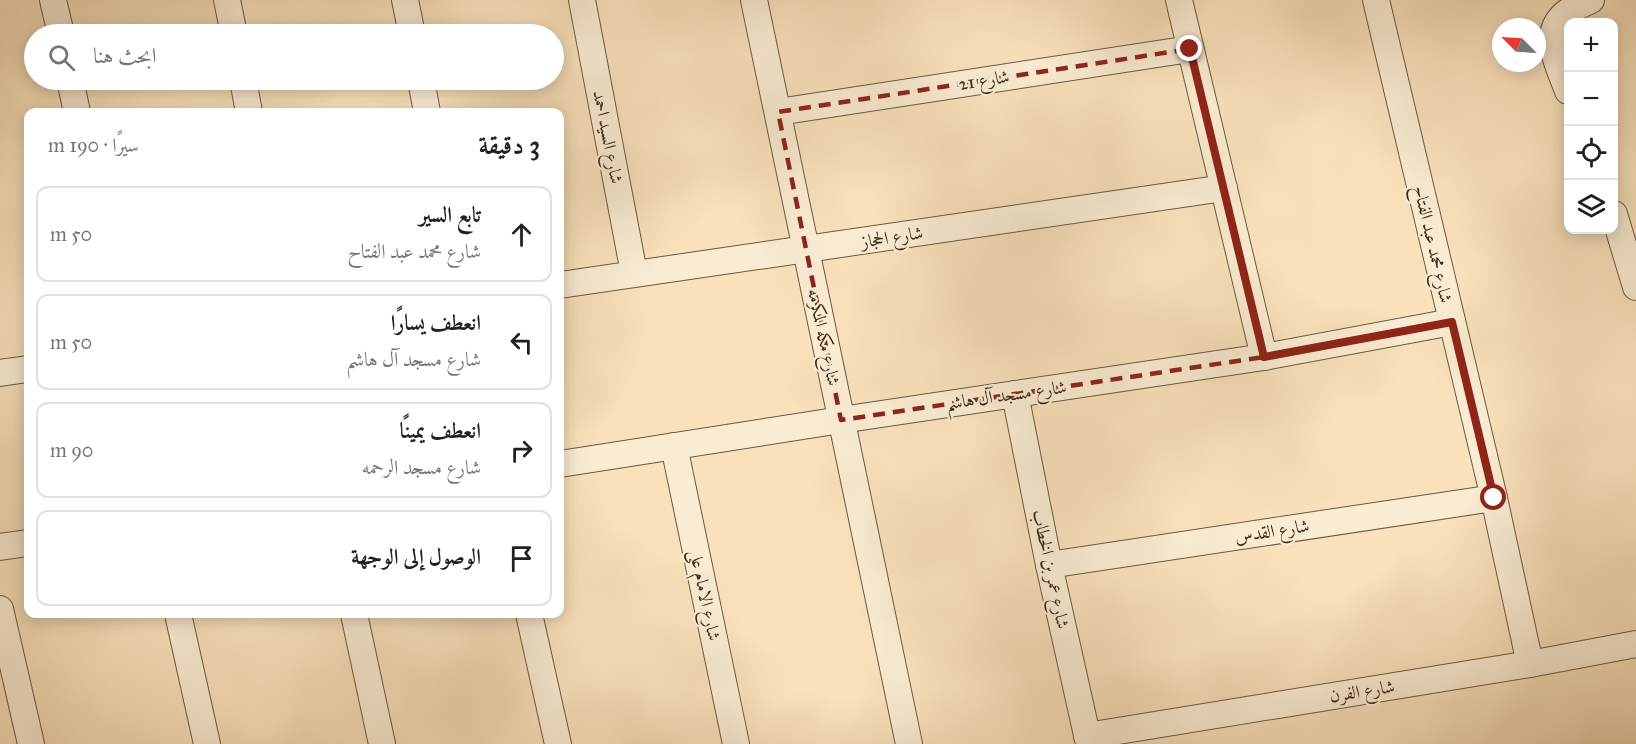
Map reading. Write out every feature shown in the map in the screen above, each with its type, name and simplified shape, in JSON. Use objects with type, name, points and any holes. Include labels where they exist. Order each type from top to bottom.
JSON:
[{"type":"street","points":[[53,0],[59,24]]},
{"type":"street","points":[[227,0],[232,24]]},
{"type":"street","points":[[405,0],[410,24]]},
{"type":"street","name":"شارع السيد احمد","points":[[582,0],[634,273]]},
{"type":"street","name":"شارع مكه المكرمه","points":[[754,0],[909,744]]},
{"type":"street","points":[[1179,0],[1264,357]]},
{"type":"street","name":"شارع محمد عبد الفتاح","points":[[1376,0],[1494,498],[1530,664]]},
{"type":"street","points":[[1564,79],[1553,52],[1552,37],[1557,23],[1567,13],[1592,0]]},
{"type":"street","name":"شارع 21","points":[[778,112],[1190,49]]},
{"type":"street","points":[[72,90],[76,108]]},
{"type":"street","points":[[245,90],[248,108]]},
{"type":"street","points":[[423,90],[427,108]]},
{"type":"street","name":"شارع الحجاز","points":[[564,284],[1224,188]]},
{"type":"street","points":[[1618,227],[1635,280]]},
{"type":"street","name":"شارع مسجد آل هاشم","points":[[564,463],[1264,357],[1452,322]]},
{"type":"street","points":[[0,373],[24,370]]},
{"type":"street","name":"شارع عمر بن الخطاب","points":[[1015,394],[1049,565],[1088,740]]},
{"type":"street","name":"شارع الامام على","points":[[674,446],[736,744]]},
{"type":"street","name":"شارع القدس","points":[[1049,565],[1494,498]]},
{"type":"street","points":[[0,547],[24,544]]},
{"type":"street","points":[[0,609],[31,744]]},
{"type":"street","points":[[179,618],[207,744]]},
{"type":"street","points":[[355,618],[382,744]]},
{"type":"street","points":[[531,618],[558,744]]},
{"type":"street","name":"شارع الفرن","points":[[1088,740],[1636,644]]},
{"type":"highlighted area","points":[[1190,49],[1264,357],[841,420],[778,112]]},
{"type":"route","points":[[1190,49],[1264,357],[1452,322],[1494,498]]}]
